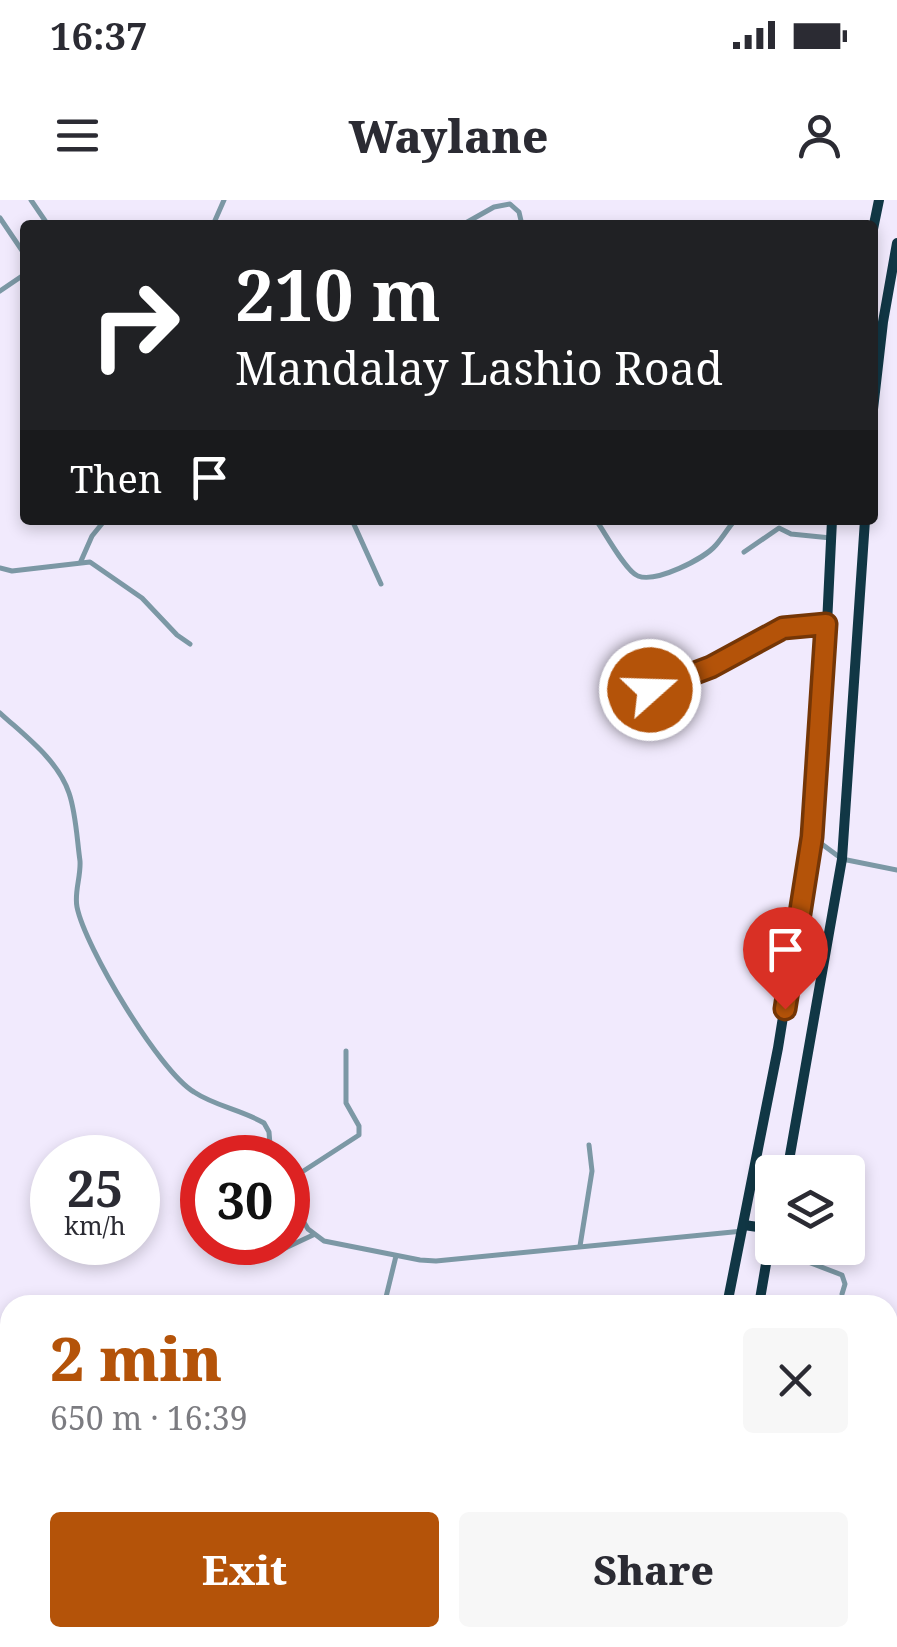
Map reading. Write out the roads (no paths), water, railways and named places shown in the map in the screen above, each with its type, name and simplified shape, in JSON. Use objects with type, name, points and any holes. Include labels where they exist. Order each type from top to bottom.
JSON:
[{"type":"highway","points":[[878,366],[897,243]]},
{"type":"highway","points":[[729,1295],[782,1028],[812,837],[832,525]]},
{"type":"highway","points":[[790,1155],[842,859],[865,525]]},
{"type":"highway","points":[[744,1228],[755,1228]]},
{"type":"highway","points":[[761,1295],[766,1265]]},
{"type":"street","points":[[471,220],[510,204],[520,212],[521,220]]},
{"type":"street","points":[[0,218],[20,248]]},
{"type":"street","points":[[81,561],[100,525]]},
{"type":"street","points":[[354,525],[381,584]]},
{"type":"street","points":[[599,525],[631,571],[644,577],[682,567],[708,552],[731,525]]},
{"type":"street","points":[[744,552],[779,528],[792,534],[831,538]]},
{"type":"street","points":[[0,568],[12,571],[81,561],[104,569],[142,598],[190,644]]},
{"type":"street","points":[[623,661],[637,696],[711,667],[783,628],[826,624]]},
{"type":"street","points":[[0,713],[38,748],[68,791],[80,865],[77,908],[102,968],[159,1057],[180,1082],[218,1104],[264,1123],[269,1135]]},
{"type":"street","points":[[812,837],[842,859],[897,870]]},
{"type":"street","points":[[310,1167],[359,1135],[359,1126],[346,1103],[346,1051]]},
{"type":"street","points":[[580,1246],[592,1170],[589,1145]]},
{"type":"street","points":[[310,1230],[336,1246],[436,1262],[744,1228]]},
{"type":"street","points":[[387,1295],[396,1256]]},
{"type":"street","points":[[818,1265],[844,1278],[842,1294]]}]
